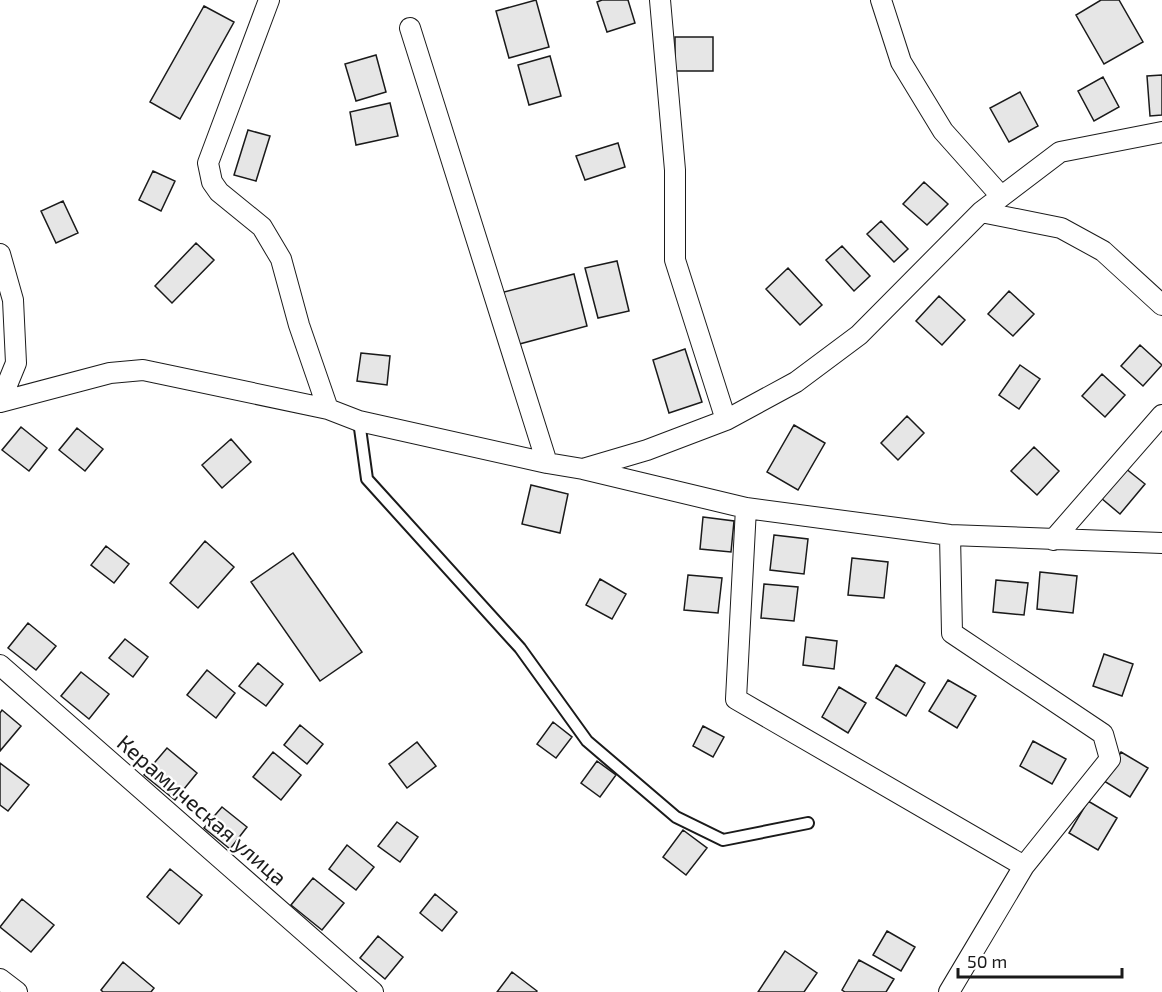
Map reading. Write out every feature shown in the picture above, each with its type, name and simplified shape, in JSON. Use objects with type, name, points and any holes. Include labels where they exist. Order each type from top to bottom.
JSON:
[{"type":"street","points":[[269,0],[208,163],[212,182],[219,192],[262,227],[280,259],[299,325],[328,409]]},
{"type":"street","points":[[660,0],[675,170],[675,260],[726,420]]},
{"type":"street","points":[[881,0],[901,62],[944,131],[1001,196]]},
{"type":"street","points":[[410,28],[547,463]]},
{"type":"street","points":[[583,469],[647,450],[726,420],[796,382],[859,334],[981,212],[1060,152],[1162,132]]},
{"type":"street","points":[[981,212],[1061,228],[1103,251],[1162,305]]},
{"type":"street","points":[[0,254],[13,300],[15,363],[0,402]]},
{"type":"street","points":[[0,402],[110,373],[143,370],[328,409],[359,421],[583,469],[746,508],[950,535],[1162,543]]},
{"type":"street","points":[[1053,540],[1162,415]]},
{"type":"street","points":[[746,508],[736,699],[1024,866]]},
{"type":"street","points":[[949,992],[1024,866],[1110,759],[1102,734],[952,633],[950,535]]},
{"type":"street","name":"Керамическая улица","points":[[0,665],[373,992]]},
{"type":"street","points":[[0,979],[17,992]]},
{"type":"lane","points":[[359,421],[367,479],[520,648],[587,741],[676,817],[723,840],[808,823]]},
{"type":"building","points":[[536,0],[549,47],[509,58],[496,11]]},
{"type":"building","points":[[628,0],[635,23],[607,32],[597,2]]},
{"type":"building","points":[[1101,0],[1119,0],[1143,42],[1104,64],[1076,15]]},
{"type":"building","points":[[204,6],[234,22],[180,119],[150,102]]},
{"type":"building","points":[[675,37],[713,37],[713,71],[675,71]]},
{"type":"building","points":[[376,55],[386,92],[356,101],[345,64]]},
{"type":"building","points":[[550,56],[561,96],[529,105],[518,65]]},
{"type":"building","points":[[1162,75],[1162,115],[1150,116],[1147,76]]},
{"type":"building","points":[[1103,77],[1119,107],[1094,121],[1078,91]]},
{"type":"building","points":[[1020,92],[1038,126],[1009,142],[990,108]]},
{"type":"building","points":[[390,103],[398,136],[356,145],[350,112]]},
{"type":"building","points":[[248,130],[270,136],[256,181],[234,175]]},
{"type":"building","points":[[618,143],[625,167],[585,180],[576,156]]},
{"type":"building","points":[[153,171],[175,181],[161,211],[139,200]]},
{"type":"building","points":[[924,182],[948,204],[927,225],[903,204]]},
{"type":"building","points":[[63,201],[78,233],[56,243],[41,211]]},
{"type":"building","points":[[881,221],[908,249],[894,262],[867,234]]},
{"type":"building","points":[[196,243],[214,260],[172,303],[155,286]]},
{"type":"building","points":[[842,246],[870,276],[854,291],[826,260]]},
{"type":"building","points":[[617,261],[629,311],[598,318],[585,268]]},
{"type":"building","points":[[788,268],[822,305],[800,325],[766,289]]},
{"type":"building","points":[[574,274],[587,326],[512,346],[500,293]]},
{"type":"building","points":[[1009,291],[1034,314],[1013,336],[988,314]]},
{"type":"building","points":[[939,296],[965,320],[942,345],[916,321]]},
{"type":"building","points":[[1140,345],[1162,365],[1143,386],[1121,366]]},
{"type":"building","points":[[685,349],[702,402],[669,413],[653,360]]},
{"type":"building","points":[[361,353],[390,356],[387,385],[357,381]]},
{"type":"building","points":[[1020,365],[1040,379],[1019,409],[999,395]]},
{"type":"building","points":[[1102,374],[1125,395],[1105,417],[1082,396]]},
{"type":"building","points":[[907,416],[924,433],[898,460],[881,443]]},
{"type":"building","points":[[794,425],[825,443],[798,490],[767,472]]},
{"type":"building","points":[[21,427],[47,448],[29,471],[2,450]]},
{"type":"building","points":[[77,428],[103,449],[85,471],[59,450]]},
{"type":"building","points":[[231,439],[251,462],[222,488],[202,465]]},
{"type":"building","points":[[1034,447],[1059,471],[1037,495],[1011,471]]},
{"type":"building","points":[[1125,468],[1145,484],[1120,514],[1101,498]]},
{"type":"building","points":[[531,485],[568,494],[560,533],[522,524]]},
{"type":"building","points":[[703,517],[734,521],[731,552],[700,549]]},
{"type":"building","points":[[774,535],[808,539],[804,574],[770,570]]},
{"type":"building","points":[[205,541],[234,567],[198,608],[170,583]]},
{"type":"building","points":[[106,546],[129,564],[114,583],[91,565]]},
{"type":"building","points":[[293,553],[362,652],[320,681],[251,582]]},
{"type":"building","points":[[852,558],[888,562],[884,598],[848,595]]},
{"type":"building","points":[[1040,572],[1077,576],[1073,613],[1037,609]]},
{"type":"building","points":[[688,575],[722,578],[718,613],[684,610]]},
{"type":"building","points":[[600,579],[626,594],[612,619],[586,605]]},
{"type":"building","points":[[996,580],[1028,583],[1024,615],[993,612]]},
{"type":"building","points":[[764,584],[798,587],[794,621],[761,618]]},
{"type":"building","points":[[28,623],[56,646],[36,670],[8,648]]},
{"type":"building","points":[[806,637],[837,641],[834,669],[803,665]]},
{"type":"building","points":[[125,639],[148,657],[133,677],[109,658]]},
{"type":"building","points":[[1104,654],[1133,664],[1122,696],[1093,686]]},
{"type":"building","points":[[258,663],[283,684],[266,706],[239,686]]},
{"type":"building","points":[[896,665],[925,683],[906,716],[876,698]]},
{"type":"building","points":[[207,670],[235,693],[216,718],[187,695]]},
{"type":"building","points":[[81,672],[109,694],[89,719],[61,696]]},
{"type":"building","points":[[948,680],[976,696],[957,728],[929,711]]},
{"type":"building","points":[[839,687],[866,703],[848,733],[822,717]]},
{"type":"building","points":[[2,710],[21,726],[0,751],[0,713]]},
{"type":"building","points":[[553,722],[572,737],[556,758],[537,744]]},
{"type":"building","points":[[300,725],[323,744],[307,764],[284,745]]},
{"type":"building","points":[[703,726],[724,737],[713,757],[693,746]]},
{"type":"building","points":[[1033,741],[1066,759],[1052,784],[1020,766]]},
{"type":"building","points":[[417,742],[436,766],[407,788],[389,764]]},
{"type":"building","points":[[167,748],[197,773],[175,800],[144,775]]},
{"type":"building","points":[[273,752],[301,775],[281,800],[253,777]]},
{"type":"building","points":[[1121,752],[1148,768],[1130,797],[1104,781]]},
{"type":"building","points":[[597,761],[616,775],[600,797],[581,783]]},
{"type":"building","points":[[0,763],[29,785],[8,811],[0,805]]},
{"type":"building","points":[[1088,801],[1117,818],[1098,850],[1069,833]]},
{"type":"building","points":[[222,807],[247,827],[230,849],[204,828]]},
{"type":"building","points":[[397,822],[418,837],[400,862],[378,846]]},
{"type":"building","points":[[683,830],[707,848],[686,875],[663,857]]},
{"type":"building","points":[[347,845],[374,867],[356,890],[329,869]]},
{"type":"building","points":[[170,869],[202,895],[179,924],[147,897]]},
{"type":"building","points":[[313,878],[344,903],[322,930],[291,905]]},
{"type":"building","points":[[435,894],[457,912],[442,931],[420,913]]},
{"type":"building","points":[[22,899],[54,925],[31,952],[0,927]]},
{"type":"building","points":[[887,931],[915,947],[901,971],[873,955]]},
{"type":"building","points":[[378,936],[403,957],[385,979],[360,958]]},
{"type":"building","points":[[785,951],[817,973],[804,992],[758,992]]},
{"type":"building","points":[[859,960],[894,979],[886,992],[845,992],[842,990]]},
{"type":"building","points":[[123,962],[154,988],[151,992],[103,992],[101,990]]},
{"type":"building","points":[[512,972],[537,991],[497,992]]}]
